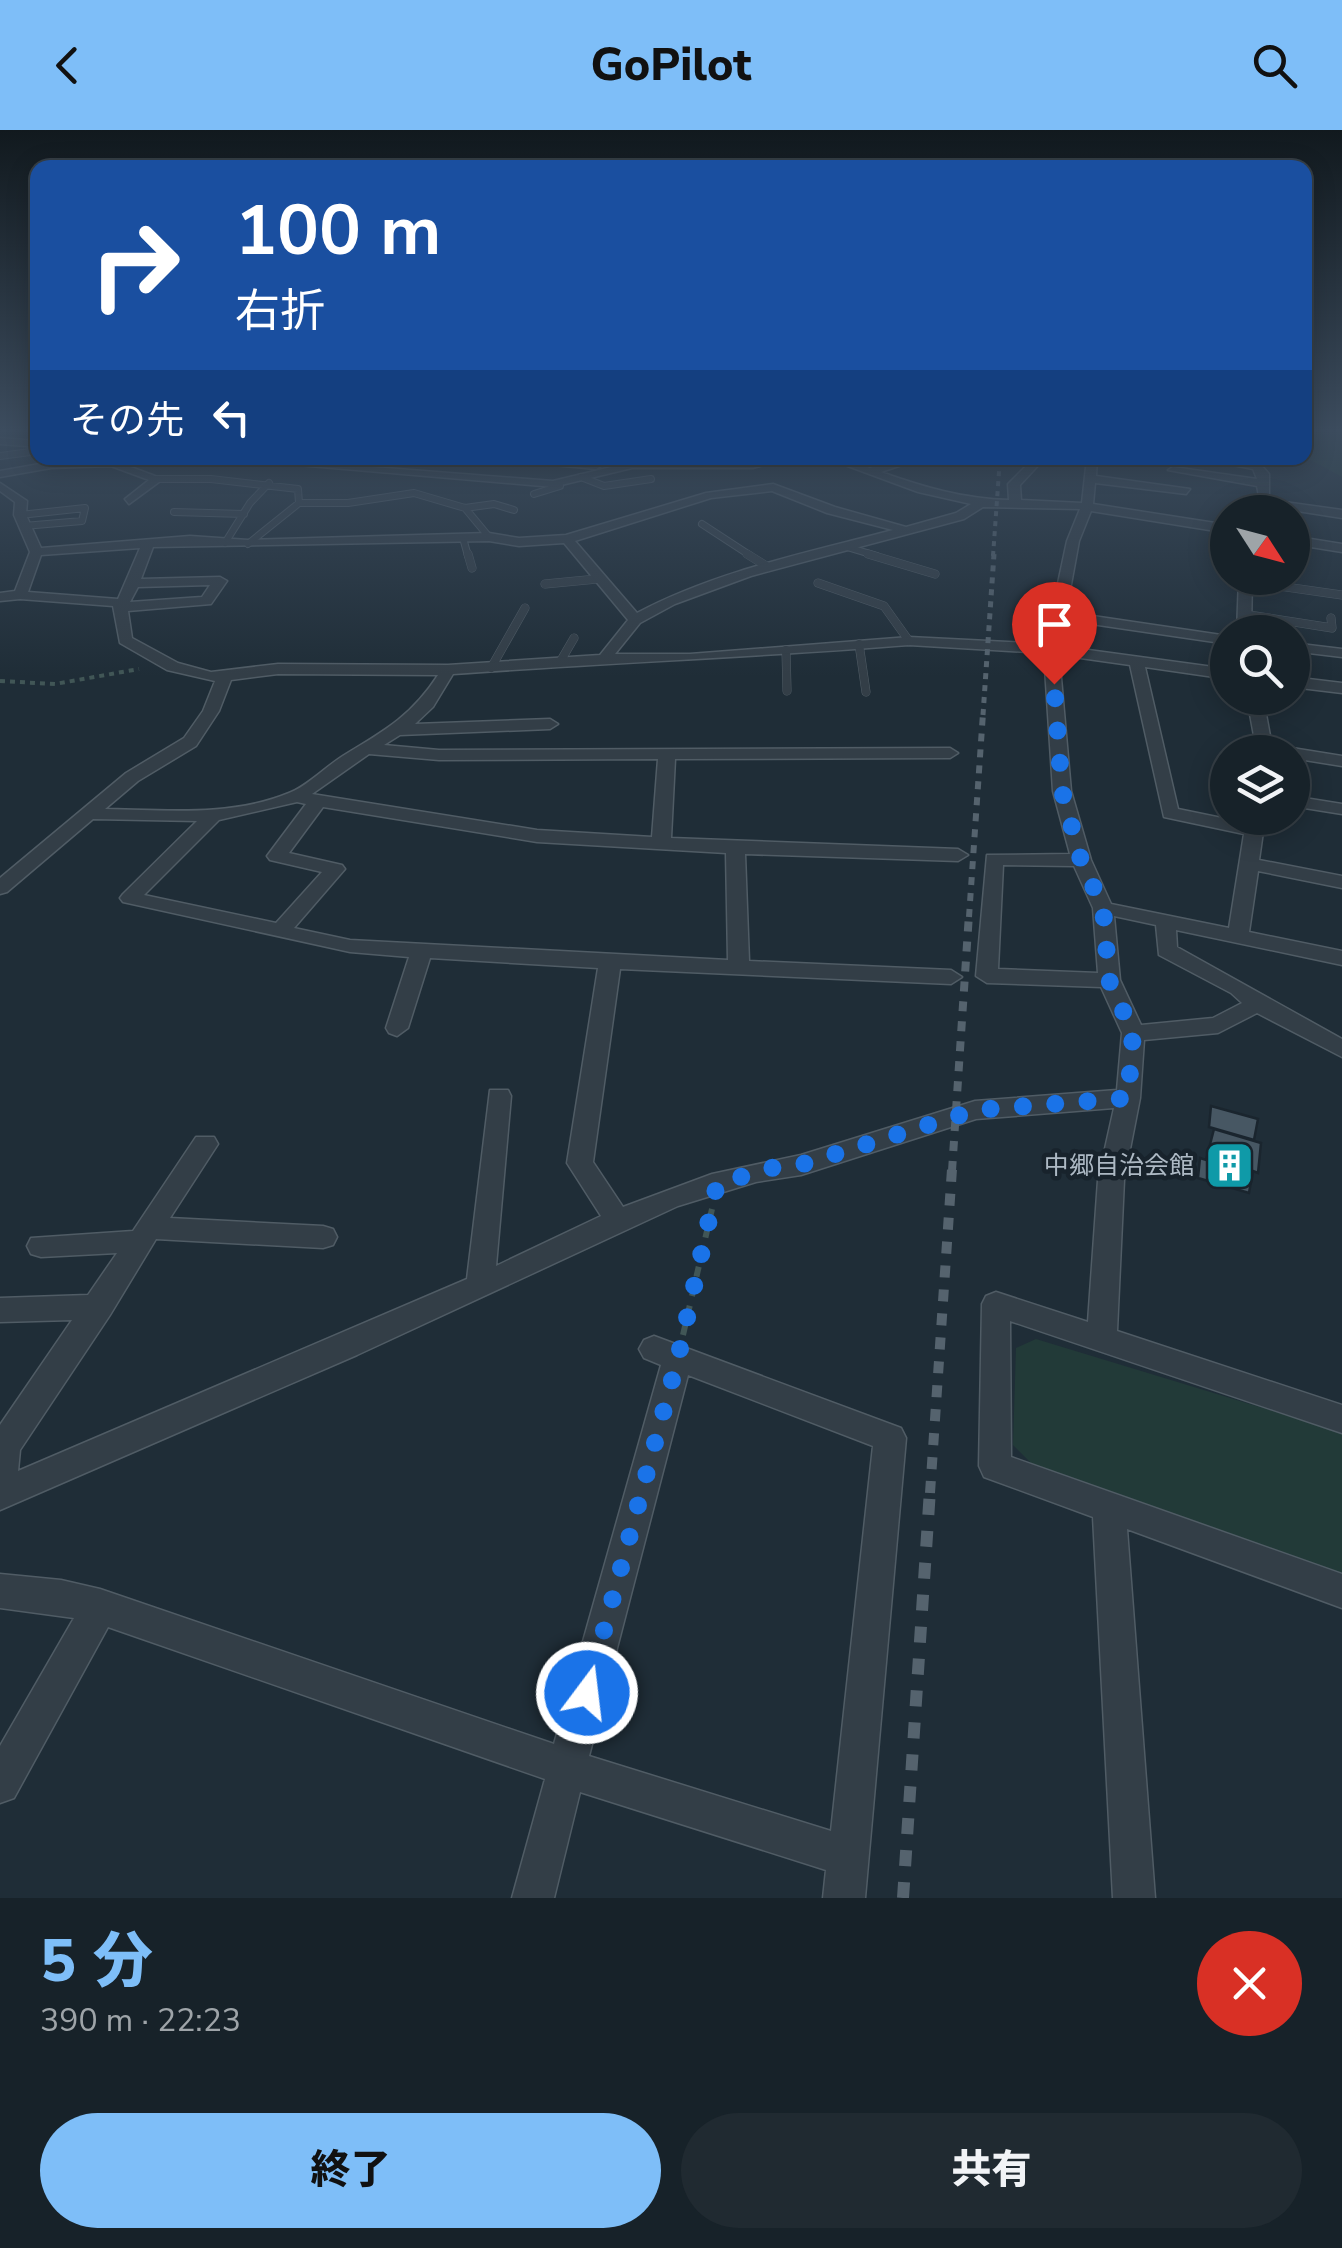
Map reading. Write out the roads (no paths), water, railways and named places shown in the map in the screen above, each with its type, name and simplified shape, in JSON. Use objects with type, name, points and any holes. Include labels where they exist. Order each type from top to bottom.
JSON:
[{"type":"street","points":[[20,595],[36,552],[21,512]]},
{"type":"street","points":[[36,552],[149,542],[567,539],[656,512]]},
{"type":"street","points":[[837,512],[902,529]]},
{"type":"street","points":[[604,659],[636,620],[670,601],[768,567],[967,512]]},
{"type":"street","points":[[1085,512],[1073,541],[1051,649],[1062,791],[1081,860],[1103,908],[1109,980],[1133,1033],[1128,1098],[1111,1180],[1102,1337]]},
{"type":"street","points":[[1121,512],[1210,526]]},
{"type":"street","points":[[1310,512],[1342,514]]},
{"type":"street","points":[[567,539],[597,580],[636,620]]},
{"type":"street","points":[[149,542],[136,566],[136,583],[121,605],[126,640],[166,665],[207,678],[296,668],[448,670],[604,659],[690,658],[908,641],[1051,649],[1210,672]]},
{"type":"street","points":[[1310,543],[1342,548]]},
{"type":"street","points":[[0,596],[121,605],[206,602],[220,581],[136,583]]},
{"type":"street","points":[[1243,614],[1244,595]]},
{"type":"street","points":[[1056,615],[1210,637]]},
{"type":"street","points":[[1310,649],[1342,652]]},
{"type":"street","points":[[1137,663],[1170,813],[1210,818]]},
{"type":"street","points":[[282,930],[335,869],[276,856],[307,800],[331,770],[398,730],[427,704],[448,670]]},
{"type":"street","points":[[0,888],[132,777],[190,742],[211,711],[224,676]]},
{"type":"street","points":[[1310,684],[1342,688]]},
{"type":"street","points":[[398,730],[550,724]]},
{"type":"street","points":[[370,749],[440,755],[950,753]]},
{"type":"street","points":[[661,844],[667,754]]},
{"type":"street","points":[[1310,756],[1342,760]]},
{"type":"street","points":[[92,814],[212,816],[307,800],[537,836],[734,848],[958,855]]},
{"type":"street","points":[[1310,804],[1342,809]]},
{"type":"street","points":[[212,816],[130,898],[350,946],[951,977]]},
{"type":"street","points":[[1238,936],[1253,835]]},
{"type":"street","points":[[734,848],[739,968]]},
{"type":"street","points":[[1081,860],[994,859],[987,976],[1109,980]]},
{"type":"street","points":[[1249,864],[1342,882]]},
{"type":"street","points":[[1103,908],[1342,958]]},
{"type":"street","points":[[1166,922],[1166,950],[1240,988],[1257,1004],[1342,1050]]},
{"type":"street","points":[[397,1028],[422,951]]},
{"type":"street","points":[[610,962],[580,1163],[618,1220]]},
{"type":"street","points":[[1133,1033],[1218,1025],[1257,1004]]},
{"type":"street","points":[[480,1287],[499,1096]]},
{"type":"street","points":[[204,1144],[4,1446],[0,1492],[295,1370],[618,1220],[717,1184],[771,1168],[800,1165],[976,1110],[1128,1098]]},
{"type":"street","points":[[41,1246],[146,1234],[323,1236]]},
{"type":"street","points":[[1342,1419],[996,1304],[995,1466],[1342,1591]]},
{"type":"street","points":[[0,1310],[100,1306]]},
{"type":"street","points":[[533,1898],[666,1353],[890,1438],[844,1898]]},
{"type":"street","points":[[1109,1510],[1134,1898]]},
{"type":"street","points":[[0,1592],[61,1597],[100,1607],[566,1768],[848,1857]]},
{"type":"street","points":[[0,1784],[100,1607]]},
{"type":"lane","points":[[22,521],[68,512]]},
{"type":"lane","points":[[22,521],[82,522],[84,512]]},
{"type":"lane","points":[[174,512],[244,514]]},
{"type":"lane","points":[[225,543],[246,512]]},
{"type":"lane","points":[[248,544],[288,512]]},
{"type":"lane","points":[[467,512],[489,537]]},
{"type":"lane","points":[[702,524],[768,567]]},
{"type":"lane","points":[[463,538],[472,568]]},
{"type":"lane","points":[[847,547],[935,574]]},
{"type":"lane","points":[[544,584],[597,580]]},
{"type":"lane","points":[[818,584],[884,606],[908,641]]},
{"type":"lane","points":[[1310,590],[1342,595]]},
{"type":"lane","points":[[491,668],[525,608]]},
{"type":"lane","points":[[1243,614],[1332,628],[1332,618]]},
{"type":"lane","points":[[560,662],[574,638]]},
{"type":"lane","points":[[859,644],[866,692]]},
{"type":"lane","points":[[786,650],[787,691]]},
{"type":"railway","points":[[993,556],[996,512]]},
{"type":"railway","points":[[983,715],[994,554]]},
{"type":"railway","points":[[969,917],[983,713]]},
{"type":"railway","points":[[952,1171],[969,914]]},
{"type":"railway","points":[[930,1493],[952,1169]]},
{"type":"railway","points":[[903,1898],[930,1490]]},
{"type":"place","name":"中郷自治会館","points":[[1229,1166]]}]
